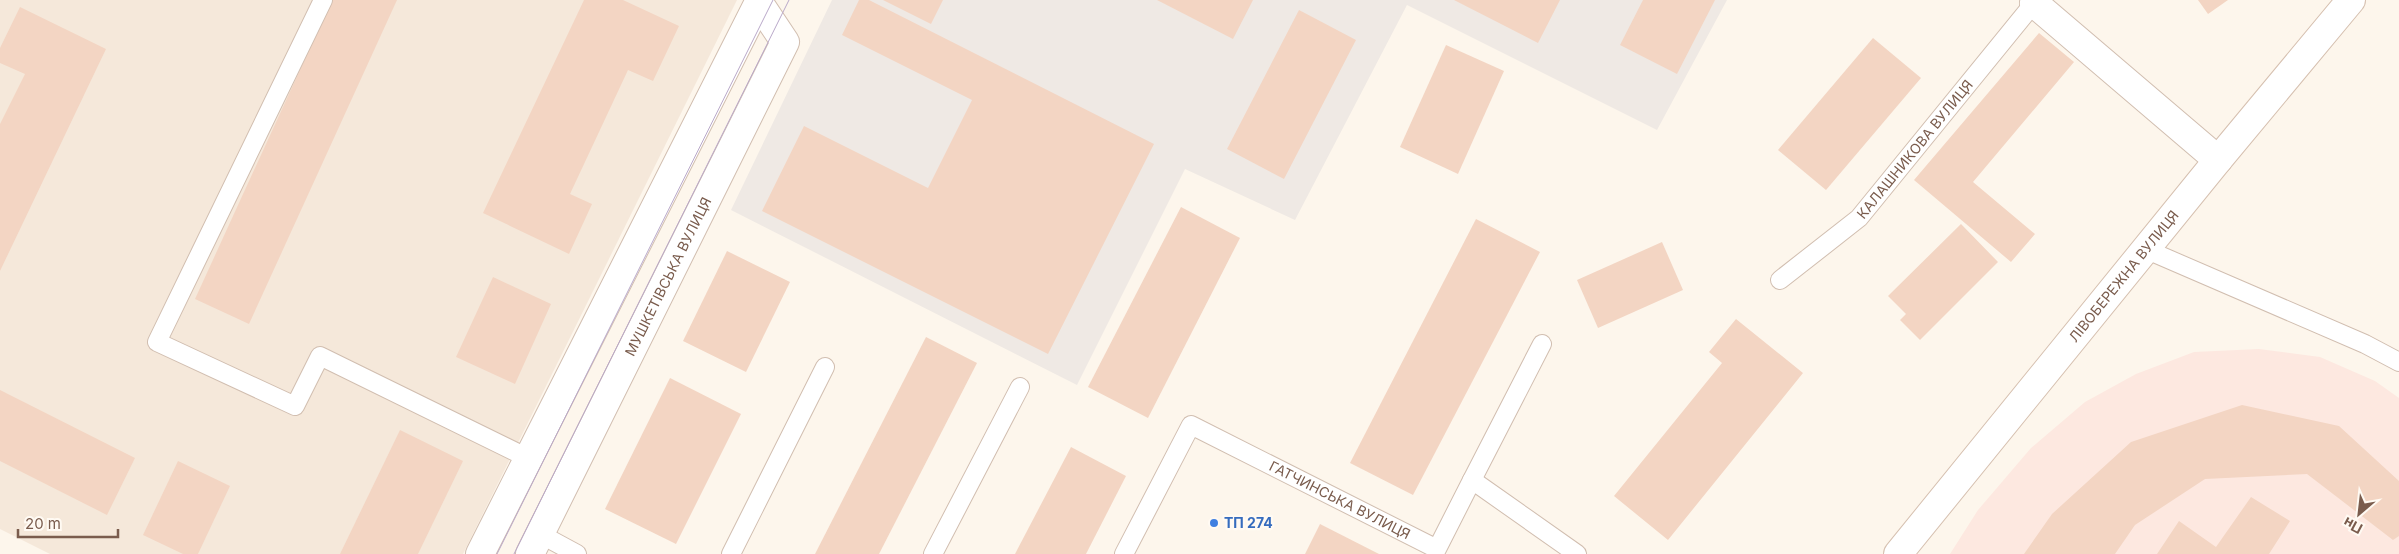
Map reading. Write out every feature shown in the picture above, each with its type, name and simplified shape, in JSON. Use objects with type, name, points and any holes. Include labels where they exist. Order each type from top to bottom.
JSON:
[{"type":"street","name":"ЛІВОБЕРЕЖНА ВУЛИЦЯ","points":[[1898,554],[2350,0]]},
{"type":"street","name":"МУШКЕТІВСЬКА ВУЛИЦЯ","points":[[480,554],[759,1]]},
{"type":"street","name":"МУШКЕТІВСЬКА ВУЛИЦЯ","points":[[535,544],[785,42],[759,1]]},
{"type":"street","name":"КАЛАШНИКОВА ВУЛИЦЯ","points":[[2034,2],[2218,160]]},
{"type":"lane","points":[[323,0],[157,342],[295,406],[320,356],[528,458]]},
{"type":"lane","name":"КАЛАШНИКОВА ВУЛИЦЯ","points":[[1780,280],[1859,218],[2034,2]]},
{"type":"lane","points":[[2145,249],[2365,344],[2399,362]]},
{"type":"lane","name":"ГАТЧИНСЬКА ВУЛИЦЯ","points":[[1124,554],[1190,425],[1436,552],[1542,344]]},
{"type":"lane","points":[[730,554],[825,367]]},
{"type":"lane","points":[[933,554],[1020,388]]},
{"type":"lane","points":[[1472,480],[1577,554]]},
{"type":"lane","points":[[535,544],[577,554]]},
{"type":"shaded area","points":[[0,0],[737,0],[463,554],[50,554],[0,529]]},
{"type":"shaded area","points":[[832,0],[1727,0],[1657,130],[1407,5],[1295,220],[1185,169],[1077,385],[731,210]]},
{"type":"shaded area","points":[[2259,349],[2320,357],[2375,381],[2399,398],[2399,554],[1950,554],[1978,510],[2031,448],[2085,402],[2136,374],[2194,352]]},
{"type":"building","points":[[332,0],[397,0],[249,324],[195,299]]},
{"type":"building","points":[[584,0],[623,0],[679,26],[653,81],[628,70],[570,194],[592,204],[569,254],[483,213]]},
{"type":"building","points":[[859,0],[869,0],[1154,144],[1048,354],[762,211],[804,126],[928,188],[972,100],[842,35]]},
{"type":"building","points":[[883,0],[943,0],[931,24]]},
{"type":"building","points":[[1157,0],[1253,0],[1233,39]]},
{"type":"building","points":[[1454,0],[1560,0],[1538,43]]},
{"type":"building","points":[[1643,0],[1715,0],[1677,74],[1620,45]]},
{"type":"building","points":[[2198,0],[2228,0],[2208,14]]},
{"type":"building","points":[[20,7],[106,49],[0,271],[0,124],[25,74],[0,63],[0,48]]},
{"type":"building","points":[[1299,10],[1356,40],[1284,179],[1227,149]]},
{"type":"building","points":[[2039,33],[2074,62],[1973,182],[2035,234],[2011,262],[1914,180]]},
{"type":"building","points":[[1873,38],[1921,78],[1826,190],[1778,150]]},
{"type":"building","points":[[1446,45],[1504,71],[1458,174],[1400,147]]},
{"type":"building","points":[[1181,207],[1240,238],[1148,418],[1088,387]]},
{"type":"building","points":[[1476,219],[1540,252],[1413,495],[1350,463]]},
{"type":"building","points":[[1961,224],[1998,262],[1920,340],[1900,320],[1906,314],[1888,296]]},
{"type":"building","points":[[1662,242],[1683,290],[1598,328],[1577,280]]},
{"type":"building","points":[[727,251],[790,282],[746,372],[683,341]]},
{"type":"building","points":[[493,277],[551,304],[515,384],[456,357]]},
{"type":"building","points":[[1736,319],[1803,373],[1668,540],[1614,496],[1722,363],[1709,352]]},
{"type":"building","points":[[926,337],[977,363],[879,554],[815,554]]},
{"type":"building","points":[[670,378],[741,414],[676,544],[605,509]]},
{"type":"building","points":[[0,390],[135,458],[107,515],[0,461]]},
{"type":"building","points":[[2242,405],[2339,426],[2399,481],[2399,536],[2393,540],[2307,474],[2205,479],[2135,525],[2115,554],[2024,554],[2052,514],[2131,442]]},
{"type":"building","points":[[400,430],[463,461],[418,554],[340,554]]},
{"type":"building","points":[[1071,447],[1126,476],[1086,554],[1015,554]]},
{"type":"building","points":[[178,461],[230,486],[198,554],[183,554],[143,535]]},
{"type":"building","points":[[2251,497],[2290,521],[2269,554],[2157,554],[2179,521],[2216,547]]},
{"type":"building","points":[[1320,524],[1379,554],[1305,554]]},
{"type":"tram line","points":[[497,554],[773,0]]},
{"type":"tram line","points":[[514,554],[789,0]]},
{"type":"place","name":"ТП 274","points":[[1214,523]]}]
